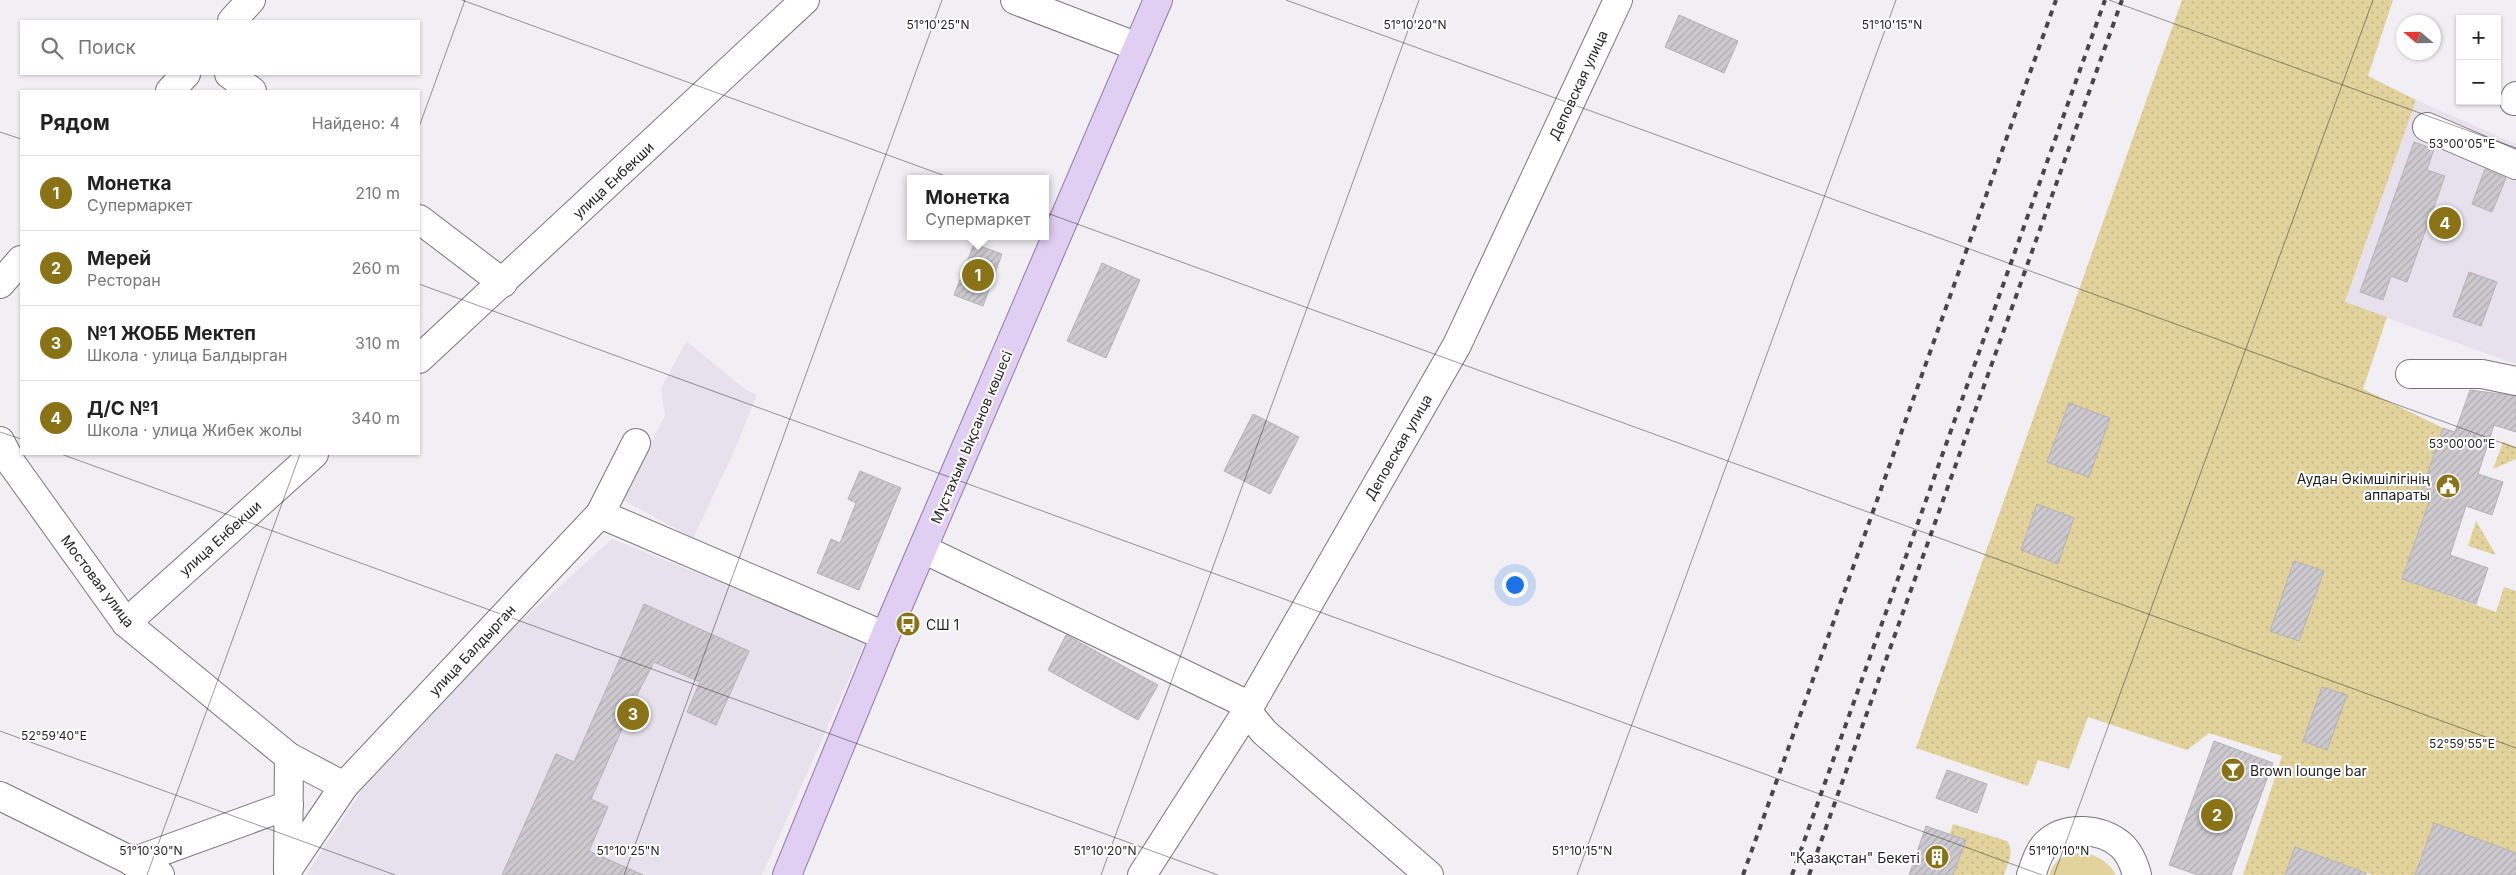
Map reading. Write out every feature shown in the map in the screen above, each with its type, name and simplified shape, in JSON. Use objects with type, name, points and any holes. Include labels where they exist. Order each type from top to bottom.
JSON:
[{"type":"main road","name":"Мұстахым Ықсанов көшесі","points":[[787,875],[886,636],[1158,0]]},
{"type":"street","points":[[233,20],[251,0]]},
{"type":"street","name":"улица Енбекши","points":[[420,358],[806,0]]},
{"type":"street","points":[[1015,0],[1138,47]]},
{"type":"street","name":"Деповская улица","points":[[1142,875],[1247,711],[1456,345],[1618,0]]},
{"type":"street","points":[[171,90],[185,75]]},
{"type":"street","points":[[230,75],[251,90]]},
{"type":"street","points":[[2427,127],[2516,165]]},
{"type":"street","points":[[420,220],[503,283]]},
{"type":"street","points":[[0,284],[20,261]]},
{"type":"street","points":[[2410,374],[2482,374],[2516,381]]},
{"type":"street","name":"Мостовая улица","points":[[0,441],[12,464],[126,623],[289,757],[344,786]]},
{"type":"street","name":"улица Балдырган","points":[[288,872],[344,786],[600,514],[636,443]]},
{"type":"street","name":"улица Енбекши","points":[[126,623],[313,455]]},
{"type":"street","points":[[600,514],[886,636]]},
{"type":"street","points":[[923,549],[1232,696],[1244,705],[1264,732],[1429,875]]},
{"type":"street","points":[[288,872],[289,757]]},
{"type":"street","points":[[0,796],[160,875]]},
{"type":"street","points":[[132,862],[289,805]]},
{"type":"street","points":[[2031,875],[2045,844],[2058,836],[2085,831],[2098,834],[2121,845],[2130,856],[2137,875]]},
{"type":"shaded area","points":[[2182,0],[2393,0],[2368,76],[2416,100],[2345,302],[2387,317],[2363,389],[2443,428],[2419,498],[2429,502],[2402,579],[2496,612],[2504,587],[2516,591],[2516,853],[2434,823],[2415,875],[2372,875],[2295,847],[2285,875],[2243,875],[2282,756],[2209,733],[2187,750],[2088,717],[2069,769],[2038,760],[2028,786],[1916,748]]},
{"type":"shaded area","points":[[2416,100],[2516,144],[2516,364],[2345,303]]},
{"type":"shaded area","points":[[686,341],[745,389],[757,395],[732,456],[693,538],[623,500],[665,415],[661,389]]},
{"type":"shaded area","points":[[2503,442],[2516,447],[2516,459],[2493,469]]},
{"type":"shaded area","points":[[2476,521],[2496,555],[2468,546]]},
{"type":"shaded area","points":[[612,539],[866,640],[762,875],[306,875],[363,788],[509,632]]},
{"type":"shaded area","points":[[1953,824],[2007,841],[2011,853],[2004,875],[1953,875],[1966,840],[1950,834]]},
{"type":"shaded area","points":[[2086,853],[2103,861],[2116,875],[2049,875],[2055,864],[2063,857]]},
{"type":"building","points":[[1679,15],[1738,41],[1724,73],[1665,47]]},
{"type":"building","points":[[2414,142],[2434,149],[2427,170],[2445,176],[2407,282],[2391,276],[2383,300],[2360,292]]},
{"type":"building","points":[[2485,169],[2506,178],[2492,212],[2472,204]]},
{"type":"building","points":[[974,244],[1002,254],[983,306],[954,295]]},
{"type":"building","points":[[1102,263],[1140,280],[1106,358],[1067,341]]},
{"type":"building","points":[[2469,272],[2497,282],[2481,326],[2453,316]]},
{"type":"building","name":"Аудан Әкімшілігінің аппараты","points":[[2470,390],[2516,396],[2516,432],[2494,425],[2478,474],[2503,482],[2492,515],[2466,506],[2450,555],[2488,568],[2476,604],[2402,579],[2429,502],[2419,499],[2443,428],[2455,432]]},
{"type":"building","points":[[2069,403],[2110,418],[2089,477],[2047,462]]},
{"type":"building","points":[[1253,414],[1299,437],[1270,494],[1224,471]]},
{"type":"building","points":[[860,471],[901,488],[859,590],[817,573],[831,539],[840,543],[856,503],[848,499]]},
{"type":"building","points":[[2037,504],[2074,518],[2058,564],[2021,550]]},
{"type":"building","points":[[2294,561],[2324,571],[2299,641],[2270,631]]},
{"type":"building","points":[[644,604],[749,651],[716,725],[687,712],[700,682],[654,662],[639,691],[591,799],[608,807],[589,851],[643,875],[502,875],[556,754],[574,762]]},
{"type":"building","points":[[1066,635],[1158,685],[1138,720],[1048,670]]},
{"type":"building","points":[[2322,687],[2347,695],[2327,750],[2303,741]]},
{"type":"building","points":[[2214,741],[2273,763],[2231,875],[2198,875],[2169,865]]},
{"type":"building","points":[[1947,770],[1987,784],[1977,813],[1936,798]]},
{"type":"building","points":[[2434,823],[2516,853],[2516,875],[2415,875]]},
{"type":"building","name":"\"Қазақстан\" Бекеті","points":[[1926,826],[1966,840],[1953,875],[1909,875]]},
{"type":"building","points":[[2295,847],[2366,873],[2366,875],[2285,875]]},
{"type":"railway","points":[[1743,875],[2056,0]]},
{"type":"railway","points":[[1792,875],[2105,0]]},
{"type":"railway","points":[[1809,875],[2122,0]]},
{"type":"place","name":"Д/С №1","points":[[2445,223]]},
{"type":"place","name":"Монетка","points":[[978,275]]},
{"type":"place","name":"Аудан Әкімшілігінің аппараты","points":[[2448,486]]},
{"type":"place","name":"СШ 1","points":[[908,624]]},
{"type":"place","name":"№1 ЖОББ Мектеп","points":[[633,714]]},
{"type":"place","name":"Brown lounge bar","points":[[2233,770]]},
{"type":"place","name":"Мерей","points":[[2217,815]]},
{"type":"place","name":"\"Қазақстан\" Бекеті","points":[[1937,857]]}]
